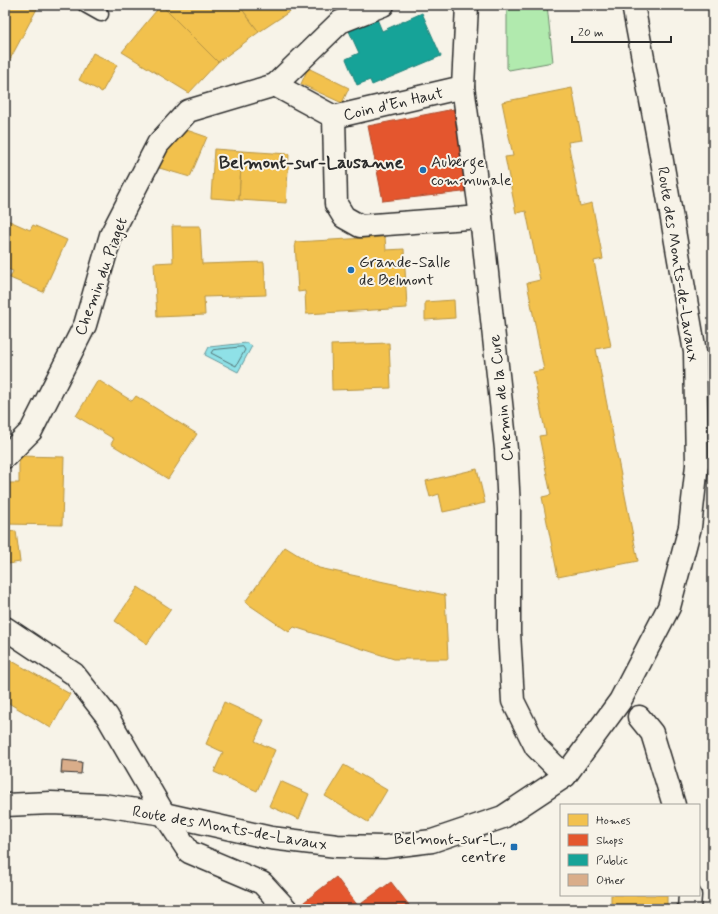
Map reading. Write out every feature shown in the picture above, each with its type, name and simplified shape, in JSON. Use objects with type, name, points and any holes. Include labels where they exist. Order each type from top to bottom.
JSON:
[{"type":"street","points":[[275,85],[340,22],[383,5]]},
{"type":"street","name":"Chemin de la Cure","points":[[467,5],[463,87],[481,217],[506,450],[509,509],[509,632],[513,701],[536,747],[565,776]]},
{"type":"street","name":"Route des Monts-de-Lavaux","points":[[5,806],[51,803],[103,805],[164,814],[271,838],[337,846],[384,847],[432,841],[503,817],[565,776],[620,701],[668,607],[690,527],[697,465],[695,352],[660,146],[633,5]]},
{"type":"street","name":"Coin d'En Haut","points":[[275,85],[334,117],[463,87]]},
{"type":"street","name":"Chemin du Piaget","points":[[5,457],[31,431],[85,325],[112,235],[158,144],[188,111],[275,85]]},
{"type":"street","points":[[334,117],[336,204],[344,217],[360,226],[481,217]]},
{"type":"street","points":[[5,628],[74,674],[107,716],[164,814],[189,852],[262,883],[286,909]]},
{"type":"street","points":[[639,717],[652,733],[674,804]]},
{"type":"street","points":[[689,909],[690,896]]},
{"type":"lane","points":[[85,5],[101,14]]},
{"type":"green space","points":[[507,5],[547,5],[553,62],[509,70],[507,68]]},
{"type":"water","points":[[247,343],[252,346],[238,372],[205,355],[209,347]]},
{"type":"building: Homes","points":[[5,5],[39,5],[8,63],[5,62]]},
{"type":"building: Homes","points":[[161,5],[218,62],[189,93],[122,52]]},
{"type":"building: Homes","points":[[161,5],[239,5],[259,32],[218,62]]},
{"type":"building: Homes","points":[[239,5],[308,5],[292,10],[259,32]]},
{"type":"building: Homes","points":[[93,53],[117,65],[102,92],[79,80]]},
{"type":"building: Homes","points":[[308,68],[349,88],[342,103],[301,84]]},
{"type":"building: Homes","points":[[572,88],[582,140],[568,142],[580,206],[592,203],[603,259],[594,261],[611,346],[596,349],[638,561],[558,577],[542,497],[551,495],[539,436],[546,435],[533,372],[544,370],[527,283],[540,280],[526,211],[516,213],[505,157],[513,156],[502,102]]},
{"type":"building: Homes","points":[[178,127],[207,137],[190,177],[156,167]]},
{"type":"building: Homes","points":[[214,149],[242,151],[239,200],[211,198]]},
{"type":"building: Homes","points":[[242,151],[289,154],[286,203],[239,200]]},
{"type":"building: Homes","points":[[5,219],[30,230],[33,225],[67,240],[43,292],[10,278],[13,271],[5,268]]},
{"type":"building: Homes","points":[[172,226],[200,226],[202,264],[264,262],[266,295],[204,297],[205,315],[157,317],[154,263],[173,262]]},
{"type":"building: Homes","name":"Grande-Salle de Belmont","points":[[385,237],[386,250],[404,249],[407,308],[306,314],[305,291],[298,292],[295,242]]},
{"type":"building: Homes","points":[[454,300],[455,318],[425,320],[425,302]]},
{"type":"building: Homes","points":[[389,343],[391,388],[332,390],[331,345]]},
{"type":"building: Homes","points":[[98,380],[132,401],[136,396],[197,434],[168,479],[111,444],[114,439],[76,416]]},
{"type":"building: Homes","points":[[19,456],[64,457],[62,525],[5,524],[5,483],[19,483]]},
{"type":"building: Homes","points":[[477,469],[485,503],[443,512],[439,494],[430,497],[426,481]]},
{"type":"building: Homes","points":[[16,531],[20,562],[8,564],[5,546],[5,532]]},
{"type":"building: Homes","points":[[285,547],[319,568],[445,595],[448,659],[394,659],[294,627],[289,632],[245,602]]},
{"type":"building: Homes","points":[[138,587],[171,609],[147,644],[115,621]]},
{"type":"building: Homes","points":[[5,657],[70,694],[51,728],[5,701]]},
{"type":"building: Homes","points":[[224,702],[264,720],[255,741],[275,750],[257,791],[214,772],[223,752],[206,744]]},
{"type":"building: Homes","points":[[344,765],[387,790],[368,822],[325,796]]},
{"type":"building: Homes","points":[[280,781],[309,794],[299,819],[269,806]]},
{"type":"building: Homes","points":[[710,889],[713,889],[713,909],[707,909]]},
{"type":"building: Homes","points":[[611,896],[667,896],[667,909],[611,909]]},
{"type":"building: Shops","name":"Auberge communale","points":[[454,109],[469,148],[471,191],[383,201],[368,126]]},
{"type":"building: Shops","points":[[336,877],[358,906],[391,882],[412,909],[309,909],[304,902]]},
{"type":"building: Public","points":[[422,13],[441,56],[372,85],[370,80],[357,85],[346,59],[359,53],[349,31],[377,19],[382,31]]},
{"type":"building: Other","points":[[62,760],[82,762],[81,774],[61,773]]},
{"type":"place","name":"Auberge communale","points":[[423,170]]},
{"type":"place","name":"Grande-Salle de Belmont","points":[[351,270]]},
{"type":"place","name":"Belmont-sur-L., centre","points":[[514,847]]},
{"type":"district","name":"Belmont-sur-Lausanne","points":[[311,162]]}]
